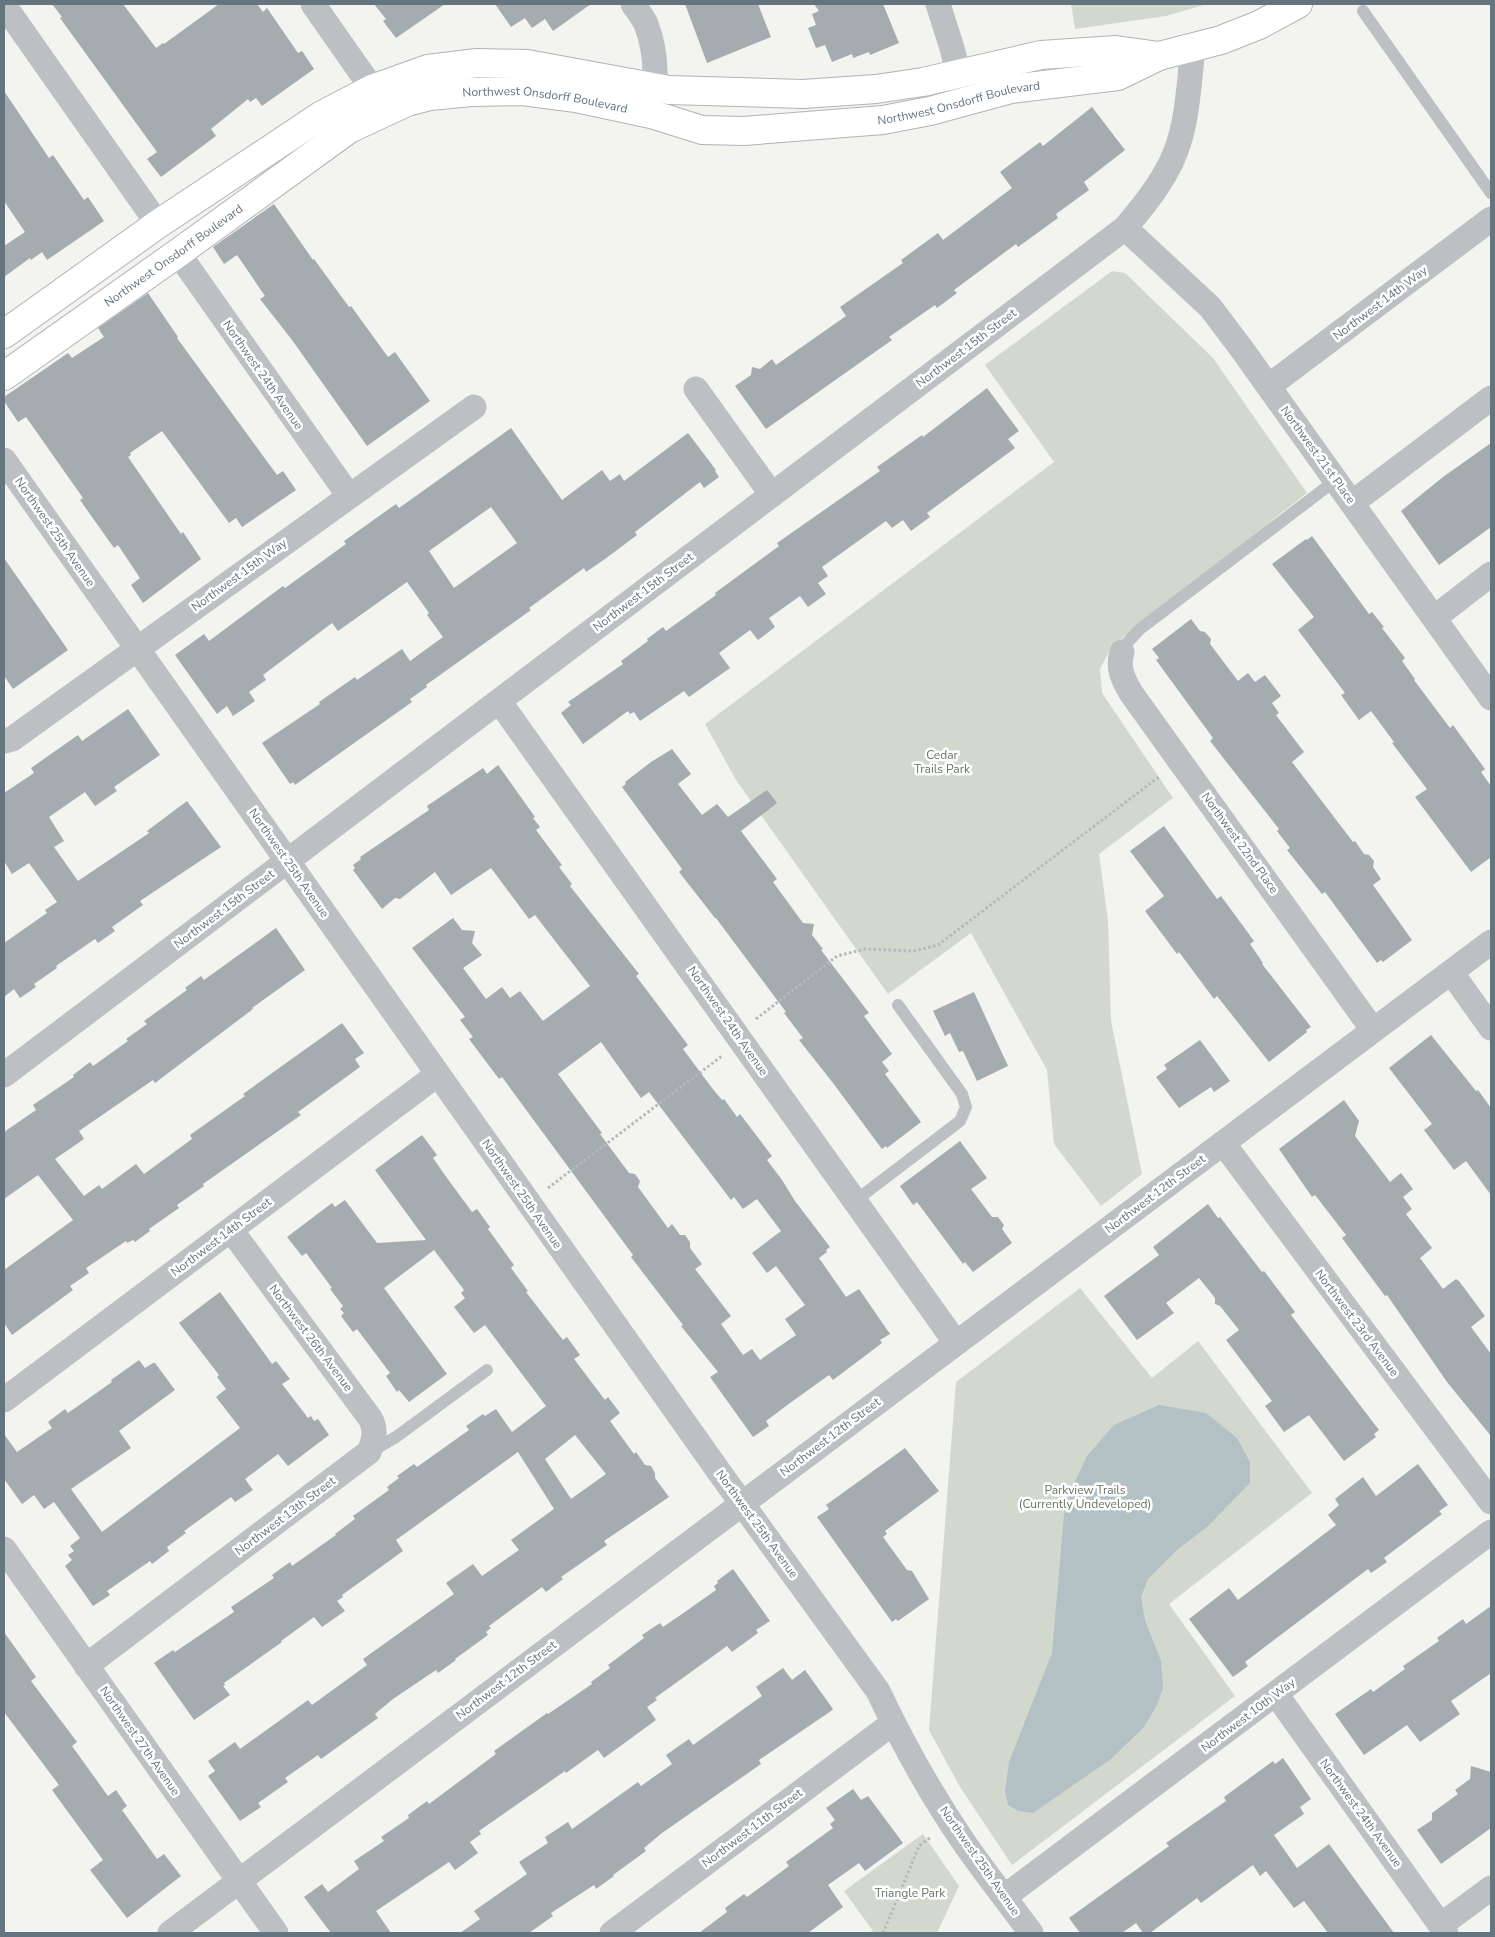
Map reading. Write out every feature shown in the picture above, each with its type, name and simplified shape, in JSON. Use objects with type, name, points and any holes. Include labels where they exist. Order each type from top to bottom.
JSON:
[{"type":"street","points":[[313,4],[388,111]]},
{"type":"street","points":[[633,4],[646,24],[655,61],[653,101]]},
{"type":"street","points":[[938,4],[965,101]]},
{"type":"street","name":"Northwest Onsdorff Boulevard","points":[[4,334],[158,224],[322,115],[372,89],[428,70],[477,63],[527,64],[653,101],[702,130],[744,132],[883,120],[930,111],[1011,89],[1118,76],[1159,56],[1221,40],[1258,25],[1298,4]]},
{"type":"street","points":[[4,5],[158,224]]},
{"type":"street","name":"Northwest 15th Street","points":[[4,1075],[1125,228],[1149,198],[1167,171],[1179,144],[1186,116],[1193,48]]},
{"type":"street","name":"Northwest Onsdorff Boulevard","points":[[4,376],[349,129],[407,102],[430,96],[471,92],[522,91],[576,98],[653,101],[678,91],[803,94],[876,89],[923,82],[1040,55],[1116,50],[1159,56]]},
{"type":"street","name":"Northwest 14th Way","points":[[1269,386],[1491,219]]},
{"type":"street","name":"Northwest 21st Place","points":[[1125,228],[1210,307],[1269,386],[1491,698]]},
{"type":"street","name":"Northwest 24th Avenue","points":[[178,253],[349,496]]},
{"type":"street","points":[[696,389],[772,494]]},
{"type":"street","points":[[1352,503],[1491,398]]},
{"type":"street","name":"Northwest 15th Way","points":[[4,741],[12,738],[474,407]]},
{"type":"street","name":"Northwest 25th Avenue","points":[[4,460],[742,1504],[878,1691],[893,1723],[964,1842],[1031,1933]]},
{"type":"street","points":[[1434,618],[1491,574]]},
{"type":"street","name":"Northwest 22nd Place","points":[[1122,652],[1119,663],[1122,677],[1131,693],[1373,1030]]},
{"type":"street","name":"Northwest 24th Avenue","points":[[499,701],[956,1343]]},
{"type":"street","name":"Northwest 12th Street","points":[[170,1933],[1491,942]]},
{"type":"street","points":[[1451,972],[1491,1028]]},
{"type":"street","name":"Northwest 14th Street","points":[[4,1400],[438,1074]]},
{"type":"street","name":"Northwest 23rd Avenue","points":[[1223,1143],[1491,1502]]},
{"type":"street","name":"Northwest 26th Avenue","points":[[231,1230],[370,1418],[374,1428],[375,1439],[369,1452]]},
{"type":"street","name":"Northwest 13th Street","points":[[86,1666],[369,1452]]},
{"type":"street","name":"Northwest 10th Way","points":[[1004,1897],[1491,1532]]},
{"type":"street","name":"Northwest 27th Avenue","points":[[4,1550],[276,1933]]},
{"type":"street","name":"Northwest 24th Avenue","points":[[1276,1694],[1444,1929]]},
{"type":"street","name":"Northwest 11th Street","points":[[612,1933],[893,1723]]},
{"type":"street","points":[[1444,1929],[1491,1888]]},
{"type":"lane","points":[[1363,11],[1491,193]]},
{"type":"lane","points":[[1122,652],[1126,644],[1140,629],[1336,480]]},
{"type":"lane","points":[[856,1201],[960,1121],[966,1107],[962,1094],[898,1005]]},
{"type":"lane","name":"Northwest 13th Street","points":[[369,1452],[396,1437],[486,1370]]},
{"type":"path","points":[[547,1188],[722,1056],[714,1044],[752,1022],[837,956],[865,949],[914,951],[938,945],[1180,761]]},
{"type":"path","points":[[884,1933],[919,1846],[951,1821]]},
{"type":"green space","points":[[1071,4],[1207,4],[1166,16],[1075,29]]},
{"type":"green space","name":"Cedar Trails Park","points":[[1112,271],[1125,273],[1213,358],[1307,493],[1112,646],[1100,669],[1102,693],[1173,798],[1099,854],[1108,921],[1111,1021],[1142,1174],[1101,1206],[1054,1144],[1047,1070],[971,933],[888,994],[736,780],[705,724],[1054,462],[985,365]]},
{"type":"green space","name":"Parkview Trails (Currently Undeveloped)","points":[[1080,1288],[1152,1378],[1198,1341],[1312,1493],[1169,1604],[1235,1696],[1012,1865],[960,1787],[929,1730],[956,1382]]},
{"type":"green space","name":"Triangle Park","points":[[923,1834],[959,1886],[937,1933],[870,1933],[873,1931],[844,1891]]},
{"type":"shaded area","points":[[1159,1405],[1206,1413],[1237,1438],[1250,1462],[1250,1483],[1207,1527],[1178,1549],[1148,1579],[1141,1597],[1145,1620],[1161,1661],[1163,1688],[1157,1705],[1144,1727],[1111,1759],[1033,1813],[1018,1811],[1008,1805],[1005,1791],[1009,1762],[1052,1653],[1065,1503],[1087,1456],[1114,1425]]},
{"type":"building","points":[[52,4],[123,4],[156,48],[219,4],[257,4],[263,12],[267,8],[298,53],[302,51],[314,69],[262,106],[256,98],[250,102],[248,99],[211,129],[216,136],[161,177],[147,159],[157,152],[60,18],[62,17]]},
{"type":"building","points":[[374,4],[445,4],[396,38],[383,21],[386,19]]},
{"type":"building","points":[[495,4],[591,4],[553,31],[545,19],[532,28],[525,18],[511,27]]},
{"type":"building","points":[[685,4],[758,4],[771,37],[707,63]]},
{"type":"building","points":[[814,4],[883,4],[899,43],[870,55],[869,52],[853,58],[852,54],[832,62],[825,45],[816,48],[808,28],[816,25],[812,14],[819,11]]},
{"type":"building","points":[[4,91],[49,158],[53,155],[84,200],[88,197],[104,221],[47,260],[42,252],[31,260],[30,258],[4,277],[4,246],[25,232],[4,201]]},
{"type":"building","points":[[1092,107],[1125,150],[1084,182],[1089,190],[1056,214],[1058,218],[1018,247],[1016,244],[954,290],[957,293],[937,308],[935,305],[889,337],[892,340],[766,429],[735,386],[751,375],[752,367],[760,369],[772,359],[776,365],[846,316],[840,307],[903,263],[901,260],[938,233],[943,240],[1012,188],[1000,172],[1040,142],[1043,146]]},
{"type":"building","points":[[274,204],[313,260],[349,307],[351,306],[388,357],[395,352],[430,401],[367,446],[292,340],[260,299],[265,296],[237,255],[224,264],[213,247]]},
{"type":"building","points":[[148,293],[177,338],[277,475],[283,471],[296,490],[242,527],[236,518],[229,523],[162,431],[130,453],[131,455],[128,457],[181,534],[183,532],[201,559],[143,603],[131,585],[140,578],[118,545],[114,548],[80,500],[83,498],[26,417],[18,422],[4,401],[4,397],[68,353],[72,358],[104,337],[98,328]]},
{"type":"building","points":[[987,388],[1019,431],[1008,439],[1015,448],[927,513],[930,517],[911,531],[903,520],[892,528],[886,521],[822,567],[828,576],[818,583],[826,594],[808,607],[800,596],[769,618],[775,627],[758,640],[750,630],[719,653],[730,668],[689,697],[684,691],[640,721],[634,712],[630,714],[628,711],[583,744],[561,713],[571,705],[568,702],[623,664],[621,661],[663,627],[666,631],[716,595],[715,593],[779,546],[777,543],[880,471],[877,467],[922,435],[923,437]]},
{"type":"building","points":[[511,428],[562,500],[602,470],[610,481],[620,474],[624,481],[688,433],[716,470],[719,477],[704,488],[700,482],[635,532],[637,535],[605,559],[586,572],[584,568],[529,608],[531,610],[426,685],[427,687],[410,699],[412,702],[295,785],[293,782],[290,784],[262,743],[320,704],[319,702],[355,677],[357,680],[402,649],[410,661],[443,637],[407,582],[338,631],[332,623],[263,675],[266,680],[249,692],[255,701],[233,716],[227,706],[217,714],[175,655],[204,634],[209,641],[283,586],[285,588],[346,544],[344,541],[396,504],[399,508]],"holes":[[[491,507],[517,543],[454,588],[429,551]]]},
{"type":"building","points":[[1491,443],[1491,527],[1439,565],[1401,511],[1443,477]]},
{"type":"building","points":[[1312,536],[1369,614],[1372,612],[1384,627],[1382,628],[1405,658],[1402,661],[1414,680],[1450,728],[1453,725],[1485,769],[1481,772],[1491,786],[1491,857],[1471,872],[1415,797],[1427,789],[1392,743],[1394,742],[1371,711],[1359,720],[1341,695],[1345,693],[1298,630],[1314,617],[1272,564]]},
{"type":"building","points":[[4,558],[68,650],[13,689],[4,676]]},
{"type":"building","points":[[1191,619],[1200,631],[1205,632],[1211,639],[1210,644],[1238,681],[1248,673],[1255,682],[1265,675],[1281,696],[1272,703],[1279,713],[1276,715],[1304,752],[1292,762],[1353,842],[1355,841],[1364,854],[1369,855],[1374,861],[1373,867],[1381,879],[1373,885],[1412,940],[1383,962],[1381,960],[1377,963],[1325,892],[1322,894],[1287,850],[1290,848],[1277,831],[1279,829],[1210,741],[1213,738],[1156,660],[1159,658],[1152,649]]},
{"type":"building","points":[[128,709],[160,755],[114,787],[117,791],[95,806],[85,792],[49,817],[64,841],[54,847],[78,881],[149,833],[147,831],[187,801],[221,847],[140,901],[143,905],[112,927],[115,931],[98,943],[95,939],[56,966],[57,968],[34,984],[36,987],[20,998],[14,989],[4,997],[4,943],[47,913],[45,910],[57,902],[29,863],[12,874],[4,861],[4,793],[34,773],[31,768],[78,735],[82,741]]},
{"type":"building","points":[[672,749],[691,774],[678,784],[702,815],[717,804],[728,817],[767,790],[777,803],[741,831],[777,879],[773,882],[803,923],[814,924],[812,935],[823,949],[821,950],[869,1013],[864,1016],[892,1054],[882,1062],[889,1071],[885,1074],[921,1122],[887,1148],[886,1146],[882,1149],[799,1040],[803,1038],[784,1013],[786,1012],[679,872],[682,869],[622,787],[626,784],[625,782],[651,762]]},
{"type":"building","points":[[498,765],[535,817],[533,818],[540,827],[536,830],[562,865],[559,867],[572,884],[570,886],[639,974],[636,976],[688,1045],[683,1049],[712,1088],[722,1100],[724,1099],[737,1117],[740,1114],[772,1156],[767,1160],[830,1247],[819,1258],[846,1297],[859,1289],[890,1334],[880,1340],[882,1343],[833,1380],[829,1375],[766,1421],[769,1426],[753,1437],[710,1377],[718,1372],[681,1326],[683,1325],[631,1257],[633,1255],[502,1077],[499,1079],[469,1039],[473,1037],[460,1020],[465,1017],[412,948],[453,918],[462,930],[475,931],[472,943],[482,955],[463,968],[486,999],[502,987],[510,998],[520,991],[543,1021],[590,986],[535,915],[529,919],[491,868],[451,895],[435,872],[400,899],[395,898],[382,909],[353,870],[355,868],[353,865],[361,859],[360,857],[429,810],[427,806],[483,768],[487,774]],"holes":[[[601,1042],[641,1098],[649,1092],[731,1200],[734,1197],[743,1209],[757,1199],[781,1231],[752,1253],[767,1273],[776,1266],[805,1305],[785,1319],[796,1335],[760,1360],[752,1349],[743,1355],[721,1324],[731,1316],[695,1269],[702,1264],[690,1248],[690,1242],[685,1235],[680,1235],[672,1224],[668,1228],[638,1187],[640,1181],[635,1174],[629,1173],[558,1074]]]},
{"type":"building","points":[[1164,826],[1217,899],[1221,896],[1254,941],[1250,944],[1262,964],[1311,1027],[1269,1062],[1217,996],[1214,999],[1179,952],[1177,954],[1145,911],[1164,896],[1130,851]]},
{"type":"building","points":[[276,928],[305,970],[252,1008],[155,1083],[153,1080],[79,1131],[84,1139],[55,1159],[84,1196],[99,1185],[102,1189],[136,1164],[144,1174],[192,1139],[190,1135],[245,1096],[243,1094],[342,1023],[364,1053],[355,1059],[360,1067],[298,1112],[301,1115],[203,1184],[204,1186],[177,1205],[179,1208],[149,1229],[150,1231],[135,1242],[133,1240],[127,1243],[126,1241],[86,1268],[89,1273],[70,1286],[73,1290],[12,1335],[4,1323],[4,1270],[73,1220],[38,1175],[4,1199],[4,1132],[36,1110],[33,1105],[74,1077],[73,1075],[90,1062],[93,1066],[128,1041],[126,1039],[147,1024],[144,1021],[187,990],[185,988],[201,976],[204,980]]},
{"type":"building","points":[[974,992],[1008,1066],[977,1081],[963,1051],[959,1052],[950,1033],[945,1036],[933,1011]]},
{"type":"building","points":[[1431,1035],[1491,1108],[1491,1195],[1466,1161],[1454,1170],[1424,1130],[1432,1124],[1389,1068]]},
{"type":"building","points":[[1200,1040],[1230,1081],[1214,1092],[1211,1087],[1179,1108],[1156,1077],[1167,1069],[1164,1065]]},
{"type":"building","points":[[1344,1100],[1359,1121],[1355,1136],[1390,1182],[1401,1173],[1413,1189],[1403,1197],[1412,1209],[1406,1214],[1432,1248],[1420,1258],[1443,1289],[1456,1279],[1459,1281],[1485,1316],[1471,1327],[1491,1354],[1491,1436],[1447,1382],[1387,1295],[1385,1296],[1342,1238],[1346,1235],[1315,1195],[1312,1197],[1279,1149]]},
{"type":"building","points":[[422,1135],[437,1155],[433,1158],[472,1212],[477,1209],[490,1227],[488,1229],[514,1265],[511,1268],[528,1291],[526,1292],[563,1340],[567,1337],[580,1355],[574,1359],[605,1400],[608,1397],[620,1413],[610,1421],[634,1454],[636,1452],[645,1465],[651,1466],[655,1473],[655,1478],[669,1497],[604,1541],[607,1545],[561,1577],[563,1579],[546,1592],[542,1587],[489,1626],[491,1628],[486,1632],[488,1635],[438,1673],[436,1670],[393,1699],[375,1714],[378,1718],[321,1759],[318,1755],[285,1778],[288,1782],[258,1803],[261,1807],[240,1821],[208,1776],[215,1771],[208,1761],[235,1742],[240,1749],[308,1700],[312,1705],[367,1665],[363,1659],[454,1594],[446,1583],[473,1564],[482,1576],[519,1550],[511,1540],[554,1509],[518,1452],[396,1540],[403,1551],[342,1595],[343,1597],[337,1601],[345,1611],[322,1627],[314,1617],[224,1683],[225,1685],[223,1686],[230,1695],[194,1720],[154,1663],[173,1650],[175,1652],[234,1612],[231,1607],[274,1578],[272,1575],[290,1562],[292,1566],[336,1535],[355,1519],[353,1516],[389,1490],[387,1487],[399,1478],[397,1476],[414,1464],[417,1467],[469,1430],[466,1426],[483,1414],[485,1416],[496,1409],[512,1432],[546,1406],[485,1325],[474,1333],[454,1307],[465,1298],[461,1293],[464,1290],[434,1250],[384,1288],[447,1374],[409,1402],[399,1390],[397,1392],[386,1376],[390,1373],[357,1329],[353,1332],[341,1316],[344,1313],[340,1309],[343,1306],[330,1289],[332,1288],[306,1253],[302,1256],[287,1237],[332,1203],[335,1207],[345,1200],[377,1243],[426,1240],[375,1170]],"holes":[[[575,1435],[606,1474],[571,1499],[545,1459]]]},
{"type":"building","points":[[960,1141],[987,1178],[971,1189],[992,1217],[998,1217],[1004,1225],[1002,1229],[1012,1243],[973,1272],[965,1262],[963,1264],[917,1202],[913,1205],[900,1186]]},
{"type":"building","points":[[1208,1204],[1262,1272],[1264,1271],[1295,1312],[1291,1315],[1379,1430],[1374,1434],[1376,1437],[1344,1461],[1309,1415],[1284,1432],[1265,1406],[1272,1401],[1226,1340],[1239,1330],[1220,1306],[1215,1304],[1215,1298],[1199,1278],[1166,1303],[1174,1313],[1137,1340],[1104,1296],[1159,1255],[1153,1247]]},
{"type":"building","points":[[220,1292],[272,1364],[276,1361],[290,1379],[282,1384],[308,1418],[311,1416],[314,1421],[318,1419],[329,1435],[288,1466],[278,1454],[245,1479],[253,1490],[235,1502],[231,1497],[184,1531],[186,1533],[167,1547],[169,1551],[152,1564],[150,1561],[107,1591],[110,1595],[93,1606],[65,1566],[72,1560],[68,1555],[74,1551],[70,1546],[80,1538],[54,1502],[44,1509],[34,1495],[22,1504],[4,1479],[4,1434],[17,1452],[52,1428],[48,1422],[65,1409],[68,1413],[139,1360],[145,1368],[155,1363],[175,1390],[119,1431],[131,1448],[71,1489],[102,1532],[240,1428],[216,1397],[226,1389],[217,1377],[219,1375],[179,1323]]},
{"type":"building","points":[[905,1448],[939,1491],[885,1531],[887,1534],[883,1537],[907,1570],[912,1571],[929,1599],[898,1621],[896,1619],[892,1622],[817,1517],[829,1509],[826,1505]]},
{"type":"building","points":[[1418,1464],[1448,1505],[1439,1511],[1442,1514],[1384,1558],[1387,1562],[1371,1573],[1368,1569],[1245,1662],[1248,1666],[1233,1677],[1189,1619],[1229,1588],[1238,1600],[1336,1525],[1328,1515],[1339,1505],[1335,1499],[1363,1477],[1376,1496]]},
{"type":"building","points":[[733,1569],[770,1621],[756,1630],[758,1633],[732,1652],[727,1646],[655,1698],[657,1700],[647,1707],[656,1720],[604,1758],[598,1750],[479,1831],[481,1834],[470,1842],[478,1853],[455,1870],[449,1862],[376,1911],[391,1933],[331,1933],[304,1897],[322,1884],[328,1892],[359,1869],[354,1861],[384,1841],[381,1837],[409,1818],[408,1815],[427,1801],[429,1804],[496,1754],[494,1751],[592,1684],[591,1682],[610,1668],[608,1665],[644,1638],[642,1635],[660,1623],[663,1627],[716,1590],[714,1586],[718,1583],[717,1581]]},
{"type":"building","points":[[1491,1606],[1491,1673],[1451,1701],[1460,1714],[1420,1742],[1407,1725],[1364,1755],[1335,1714],[1371,1689],[1373,1692],[1405,1669],[1403,1666],[1439,1641],[1437,1638],[1463,1619],[1466,1624]]},
{"type":"building","points":[[4,1632],[36,1677],[31,1681],[77,1742],[72,1746],[108,1796],[116,1790],[127,1806],[122,1810],[157,1859],[164,1854],[181,1876],[127,1918],[90,1870],[103,1860],[52,1790],[59,1785],[4,1712]]},
{"type":"building","points":[[783,1668],[792,1680],[805,1670],[833,1709],[759,1760],[761,1764],[662,1833],[644,1848],[646,1851],[614,1876],[596,1889],[594,1885],[551,1913],[553,1916],[529,1933],[460,1933],[480,1919],[474,1911],[527,1874],[519,1862],[548,1843],[545,1837],[568,1822],[572,1829],[638,1782],[641,1786],[672,1764],[666,1755],[689,1739],[693,1745],[762,1696],[756,1687]]},
{"type":"building","points":[[1283,1758],[1311,1799],[1300,1807],[1304,1814],[1274,1835],[1297,1868],[1329,1844],[1394,1933],[1328,1933],[1304,1901],[1294,1908],[1266,1871],[1260,1876],[1253,1865],[1201,1903],[1197,1898],[1150,1933],[1143,1933],[1136,1923],[1122,1933],[1080,1933],[1069,1918],[1169,1846],[1166,1843],[1226,1801],[1224,1797],[1273,1761],[1275,1764]]},
{"type":"building","points":[[1471,1766],[1491,1772],[1491,1828],[1441,1864],[1417,1830],[1432,1820],[1432,1813],[1458,1794],[1455,1790],[1470,1779]]},
{"type":"building","points":[[853,1789],[861,1800],[868,1796],[903,1843],[865,1871],[859,1863],[828,1885],[843,1907],[808,1933],[699,1933],[727,1912],[725,1908],[744,1894],[747,1897],[789,1866],[786,1862],[833,1828],[830,1824],[835,1820],[826,1808]]}]
